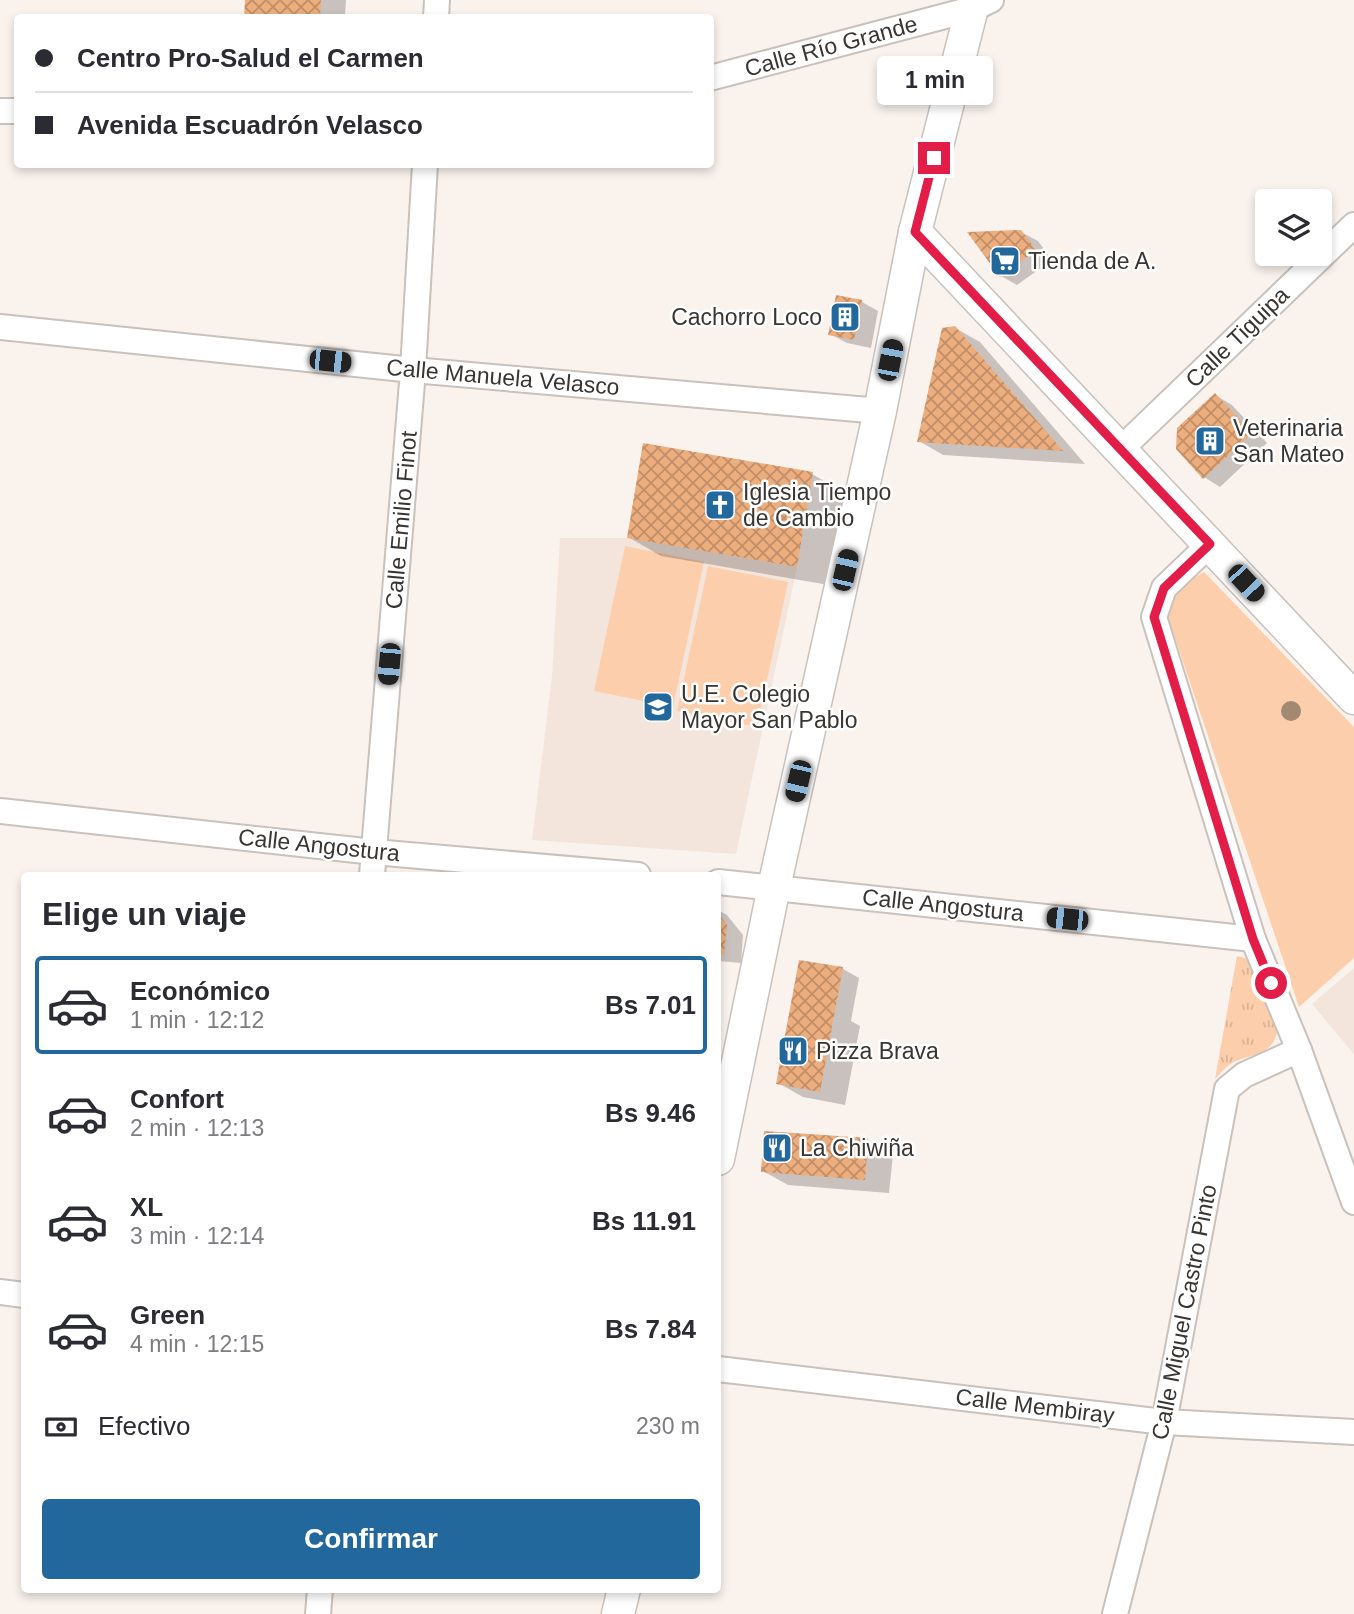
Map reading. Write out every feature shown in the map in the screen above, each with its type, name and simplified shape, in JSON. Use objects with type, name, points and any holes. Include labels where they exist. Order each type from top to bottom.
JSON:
[{"type":"street","name":"Calle Río Grande","points":[[714,77],[979,3]]},
{"type":"street","points":[[721,1145],[880,411],[915,232],[979,3]]},
{"type":"street","name":"Calle Emilio Finot","points":[[373,863],[413,370],[425,168]]},
{"type":"street","name":"Calle Tiguipa","points":[[1121,449],[1354,225]]},
{"type":"street","points":[[915,232],[1354,698]]},
{"type":"street","name":"Calle Manuela Velasco","points":[[0,327],[413,370],[880,411]]},
{"type":"street","points":[[1210,544],[1164,588],[1154,617],[1253,939],[1348,1160],[1354,1202]]},
{"type":"street","name":"Calle Angostura","points":[[0,811],[373,863],[572,872]]},
{"type":"street","name":"Calle Angostura","points":[[721,882],[1253,939]]},
{"type":"street","name":"Calle Miguel Castro Pinto","points":[[1115,1614],[1164,1422],[1227,1089],[1244,1075],[1299,1050]]},
{"type":"street","points":[[0,1292],[21,1295]]},
{"type":"street","name":"Calle Membiray","points":[[721,1369],[1164,1422],[1354,1432]]},
{"type":"street","points":[[317,1614],[320,1593]]},
{"type":"street","points":[[618,1614],[623,1593]]},
{"type":"shaded area","name":"U.E. Colegio Mayor San Pablo","points":[[560,538],[627,538],[797,567],[736,854],[532,840],[552,676]]},
{"type":"shaded area","points":[[1354,968],[1354,1054],[1312,1004]]},
{"type":"green space","points":[[625,546],[704,562],[673,707],[594,691]]},
{"type":"green space","points":[[708,566],[788,582],[757,727],[677,711]]},
{"type":"green space","points":[[1204,572],[1354,727],[1354,958],[1299,1007],[1167,614],[1181,589]]},
{"type":"green space","points":[[1237,956],[1245,958],[1254,970],[1277,1033],[1274,1041],[1265,1050],[1232,1063],[1215,1079]]},
{"type":"building","points":[[245,0],[321,0],[320,14],[244,14]]},
{"type":"building","points":[[1021,230],[1036,250],[1000,277],[967,232]]},
{"type":"building","name":"Cachorro Loco","points":[[836,295],[862,300],[854,340],[828,335]]},
{"type":"building","points":[[955,326],[1063,451],[917,442],[942,328]]},
{"type":"building","name":"Veterinaria San Mateo","points":[[1215,393],[1252,433],[1203,479],[1176,449],[1177,428]]},
{"type":"building","name":"Iglesia Tiempo de Cambio","points":[[643,443],[813,472],[797,567],[627,538]]},
{"type":"building","points":[[721,917],[727,925],[724,955],[721,954]]},
{"type":"building","points":[[799,960],[843,967],[820,1092],[776,1084]]},
{"type":"building","points":[[764,1131],[868,1138],[865,1180],[761,1172]]},
{"type":"place","name":"Tienda de A.","points":[[1005,261]]},
{"type":"place","name":"Cachorro Loco","points":[[845,317]]},
{"type":"place","name":"Veterinaria San Mateo","points":[[1210,441]]},
{"type":"place","name":"Iglesia Tiempo de Cambio","points":[[720,505]]},
{"type":"place","name":"U.E. Colegio Mayor San Pablo","points":[[658,707]]},
{"type":"place","name":"Pizza Brava","points":[[793,1051]]},
{"type":"place","name":"La Chiwiña","points":[[777,1148]]},
{"type":"route","points":[[934,158],[915,232],[1210,544],[1164,588],[1154,617],[1253,939],[1271,983]]}]
